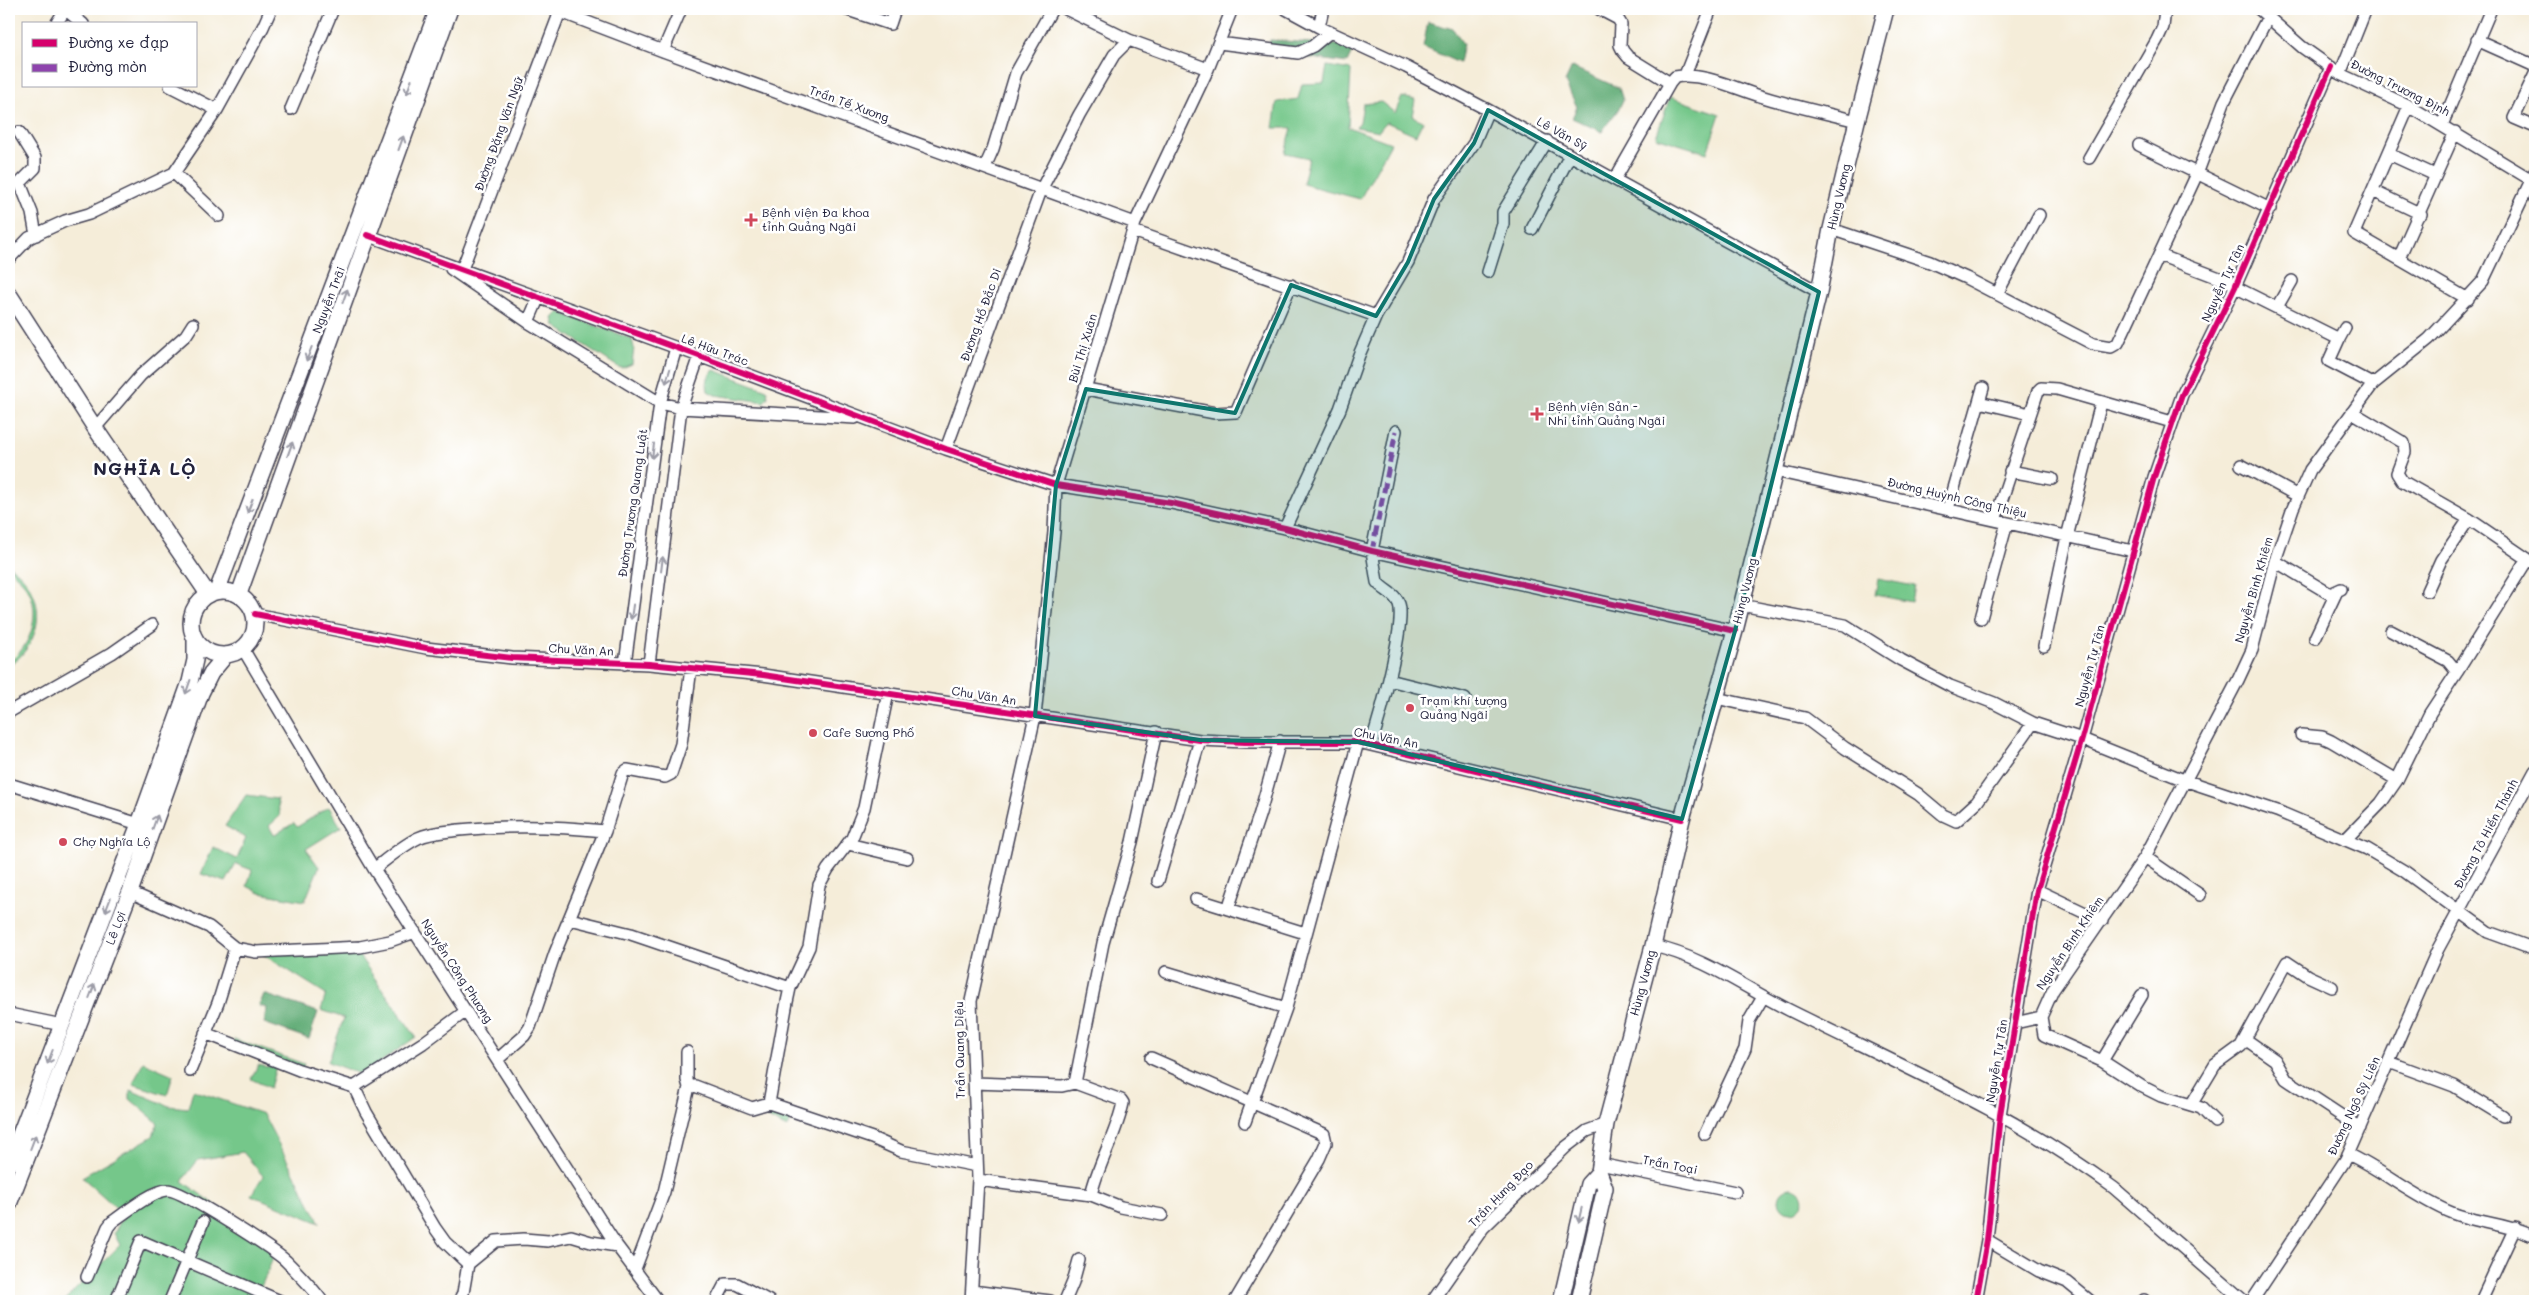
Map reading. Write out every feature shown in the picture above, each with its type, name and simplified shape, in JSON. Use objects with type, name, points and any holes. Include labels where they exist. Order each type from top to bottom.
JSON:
[{"type":"main road","name":"Nguyễn Trãi","points":[[239,594],[438,9]]},
{"type":"main road","name":"Nguyễn Trãi","points":[[213,592],[362,232],[450,9]]},
{"type":"main road","name":"Hùng Vương","points":[[1561,1301],[1588,1184],[1599,1168],[1606,1124],[1653,946],[1682,819],[1735,631],[1776,471],[1819,292],[1831,229],[1886,9]]},
{"type":"main road","points":[[9,294],[95,428],[213,592]]},
{"type":"main road","points":[[213,592],[239,594],[249,603],[255,614],[254,634],[243,649],[226,655],[208,652],[195,639],[191,628],[193,611],[199,601],[213,592]]},
{"type":"main road","name":"Lê Lợi","points":[[9,1204],[115,886],[190,682],[195,660],[195,639]]},
{"type":"main road","name":"Lê Lợi","points":[[9,1163],[130,892],[201,693],[211,673],[226,655]]},
{"type":"main road","points":[[115,886],[130,892]]},
{"type":"main road","name":"Hùng Vương","points":[[1579,1301],[1605,1188],[1599,1168]]},
{"type":"main road","points":[[1569,1265],[1586,1270]]},
{"type":"street","points":[[57,22],[65,9],[81,22]]},
{"type":"street","points":[[9,259],[36,235],[116,202],[174,173],[217,110],[271,9]]},
{"type":"street","points":[[291,109],[333,9]]},
{"type":"street","points":[[664,52],[681,9]]},
{"type":"street","points":[[845,9],[890,24],[895,9]]},
{"type":"street","points":[[985,167],[993,149],[1016,73],[1052,9]]},
{"type":"street","points":[[1066,9],[1129,40],[1208,68]]},
{"type":"street","name":"Bùi Thị Xuân","points":[[1034,716],[1054,532],[1056,486],[1134,227],[1208,68],[1232,9]]},
{"type":"street","name":"Lê Văn Sỹ","points":[[1286,9],[1325,30],[1406,66],[1547,141],[1819,292]]},
{"type":"street","points":[[1219,43],[1298,53],[1313,46],[1325,30],[1323,9]]},
{"type":"street","points":[[1599,9],[1618,19],[1621,24],[1620,45],[1628,57],[1670,83]]},
{"type":"street","points":[[1685,75],[1711,9]]},
{"type":"street","points":[[2089,158],[2157,40],[2162,27],[2165,9]]},
{"type":"street","name":"Nguyễn Tự Tân","points":[[1976,1301],[1987,1240],[2000,1115],[2037,890],[2082,739],[2133,551],[2172,422],[2270,209],[2366,9]]},
{"type":"street","points":[[2442,125],[2491,9]]},
{"type":"street","name":"Trần Tế Xương","points":[[558,10],[664,52],[985,167],[1134,227],[1376,316]]},
{"type":"street","name":"Đường Đặng Văn Ngữ","points":[[462,268],[558,10]]},
{"type":"street","points":[[1831,229],[1930,262],[1997,294],[2093,344],[2111,348],[2118,343],[2159,255],[2196,174],[2224,102],[2266,11]]},
{"type":"street","name":"Đường Trương Định","points":[[2266,11],[2302,47],[2336,70],[2409,106],[2534,178]]},
{"type":"street","name":"Đường Hồ Đắc Di","points":[[946,450],[1041,190],[1079,115],[1114,55],[1129,40]]},
{"type":"street","points":[[2477,40],[2535,66]]},
{"type":"street","points":[[2535,74],[2514,118],[2535,127]]},
{"type":"street","points":[[1615,179],[1675,76],[1685,75],[1857,121]]},
{"type":"street","points":[[174,88],[217,110]]},
{"type":"street","points":[[2409,106],[2354,234],[2468,298]]},
{"type":"street","points":[[1285,528],[1340,409],[1359,355],[1376,316],[1408,262],[1434,199],[1474,143],[1488,110]]},
{"type":"street","points":[[20,132],[35,158],[34,168],[20,183],[32,213],[36,235]]},
{"type":"street","points":[[2399,258],[2421,214],[2435,174],[2455,132]]},
{"type":"street","points":[[1488,272],[1503,224],[1503,212],[1547,141]]},
{"type":"street","points":[[2139,146],[2270,209]]},
{"type":"street","points":[[2389,154],[2435,174]]},
{"type":"street","points":[[1532,229],[1570,155]]},
{"type":"street","points":[[174,173],[219,216]]},
{"type":"street","name":"Nguyễn Bình Khiêm","points":[[2041,1017],[2053,990],[2145,857],[2252,650],[2275,561],[2298,496],[2310,470],[2373,384],[2429,339],[2483,281],[2534,178]]},
{"type":"street","points":[[2373,191],[2421,214]]},
{"type":"street","points":[[1997,294],[2039,215]]},
{"type":"street","name":"Lê Hữu Trác","points":[[362,232],[699,356],[946,450],[1056,486],[1171,503],[1285,528],[1372,551],[1735,631]]},
{"type":"street","points":[[2159,255],[2235,286],[2339,339]]},
{"type":"street","name":"Lê Hữu Trác","points":[[440,262],[528,322],[660,403],[682,408],[866,419]]},
{"type":"street","points":[[2277,307],[2292,281]]},
{"type":"street","points":[[1086,389],[1215,413],[1236,412],[1291,285]]},
{"type":"street","points":[[528,322],[538,298]]},
{"type":"street","points":[[95,428],[141,375],[186,335],[193,324]]},
{"type":"street","points":[[2346,328],[2329,361],[2373,384]]},
{"type":"street","name":"Đường Trương Quang Luật","points":[[625,664],[660,403],[676,348]]},
{"type":"street","points":[[649,664],[682,408],[699,356]]},
{"type":"street","points":[[1995,520],[2038,391],[2044,386],[2172,422]]},
{"type":"street","points":[[1948,509],[1983,388]]},
{"type":"street","points":[[1979,402],[2030,414]]},
{"type":"street","points":[[2044,646],[2067,537],[2101,403]]},
{"type":"street","points":[[2345,840],[2381,803],[2397,780],[2430,713],[2531,562],[2469,519],[2402,481],[2397,474],[2405,452],[2404,443],[2352,412]]},
{"type":"street","points":[[1371,744],[1400,624],[1400,610],[1395,596],[1377,582],[1372,551],[1396,431]]},
{"type":"street","points":[[2241,465],[2298,496]]},
{"type":"street","name":"Đường Huỳnh Công Thiệu","points":[[1776,471],[2133,551]]},
{"type":"street","points":[[2010,471],[2052,479]]},
{"type":"street","points":[[2427,591],[2441,560],[2469,519]]},
{"type":"street","points":[[1981,618],[2007,523]]},
{"type":"street","points":[[2275,561],[2330,594],[2338,591],[2315,638]]},
{"type":"street","points":[[1741,604],[1846,625],[1901,660],[1950,686],[1994,703],[2033,723],[2082,739],[2184,780],[2277,811],[2367,849],[2404,870],[2488,932],[2535,949]]},
{"type":"street","name":"Chu Văn An","points":[[255,614],[426,648],[512,658],[649,664],[763,675],[1200,740],[1358,742],[1682,819]]},
{"type":"street","points":[[9,712],[112,653],[152,625]]},
{"type":"street","points":[[2391,631],[2448,661],[2457,672]]},
{"type":"street","name":"Nguyễn Công Phương","points":[[243,649],[374,870],[498,1059],[617,1246],[658,1301]]},
{"type":"street","points":[[498,1059],[524,1036],[530,1027],[555,953],[605,831],[623,773],[627,770],[665,777],[671,774],[681,744],[691,668]]},
{"type":"street","points":[[1388,680],[1465,699]]},
{"type":"street","points":[[769,1104],[790,988],[809,947],[814,921],[814,904],[819,884],[852,838],[864,808],[888,693]]},
{"type":"street","points":[[1716,698],[1805,718],[1845,748],[1918,794],[1943,815],[1956,821],[1977,802],[2033,723]]},
{"type":"street","name":"Trần Quang Diệu","points":[[971,1296],[978,1180],[971,1001],[1034,716]]},
{"type":"street","points":[[1075,1083],[1101,952],[1132,842],[1156,732]]},
{"type":"street","points":[[2301,735],[2322,737],[2331,741],[2397,780]]},
{"type":"street","points":[[1158,881],[1200,740]]},
{"type":"street","points":[[1228,909],[1260,813],[1280,741]]},
{"type":"street","points":[[1245,1122],[1286,1008],[1358,742]]},
{"type":"street","name":"Đường Tô Hiến Thành","points":[[2460,910],[2535,771]]},
{"type":"street","points":[[9,784],[139,824]]},
{"type":"street","points":[[374,870],[397,850],[419,838],[435,833],[476,828],[558,826],[605,831]]},
{"type":"street","points":[[848,844],[907,858]]},
{"type":"street","points":[[2145,857],[2200,894]]},
{"type":"street","points":[[2037,890],[2102,921]]},
{"type":"street","points":[[130,892],[208,927],[235,948],[256,952],[360,947],[390,941],[415,932]]},
{"type":"street","points":[[1196,899],[1305,933]]},
{"type":"street","name":"Đường Ngô Sỹ Liên","points":[[2252,1301],[2348,1154],[2424,980],[2460,910]]},
{"type":"street","points":[[570,919],[631,934],[790,988]]},
{"type":"street","points":[[1653,946],[1680,952],[1702,961],[1763,997],[2000,1115],[2078,1163],[2114,1188],[2244,1301]]},
{"type":"street","points":[[190,1071],[218,1003],[235,948]]},
{"type":"street","points":[[2190,1105],[2209,1072],[2224,1057],[2237,1050],[2246,1039],[2287,962],[2308,976],[2332,986]]},
{"type":"street","points":[[1166,972],[1286,1008]]},
{"type":"street","points":[[2102,1061],[2142,995]]},
{"type":"street","points":[[1705,1134],[1745,1049],[1749,1021],[1763,997]]},
{"type":"street","points":[[354,1087],[416,1048],[466,1011]]},
{"type":"street","points":[[9,1014],[69,1028]]},
{"type":"street","points":[[2015,1023],[2041,1017],[2044,1035],[2102,1061],[2141,1086],[2161,1096],[2201,1108],[2214,1122]]},
{"type":"street","points":[[205,1033],[299,1070],[354,1087],[366,1112],[435,1228],[445,1242],[468,1264]]},
{"type":"street","points":[[2246,1039],[2275,1060],[2286,1079],[2310,1097],[2360,1128]]},
{"type":"street","points":[[635,1269],[664,1192],[689,1087],[687,1080],[688,1052]]},
{"type":"street","points":[[1151,1058],[1324,1134],[1326,1143],[1319,1159],[1235,1301]]},
{"type":"street","points":[[2389,1062],[2454,1086],[2503,1116]]},
{"type":"street","points":[[974,1083],[1062,1086],[1075,1083],[1122,1100],[1118,1125],[1094,1183],[1091,1195]]},
{"type":"street","points":[[689,1087],[695,1086],[752,1108],[769,1104],[872,1138],[902,1151],[977,1166]]},
{"type":"street","name":"Trần Hưng Đạo","points":[[1432,1301],[1483,1228],[1566,1147],[1588,1131],[1606,1124]]},
{"type":"street","points":[[2348,1154],[2368,1164],[2426,1200],[2453,1213],[2515,1228],[2530,1235]]},
{"type":"street","name":"Trần Toại","points":[[1599,1168],[1735,1192]]},
{"type":"street","points":[[978,1180],[1091,1195],[1122,1207],[1162,1215]]},
{"type":"street","points":[[87,1277],[108,1227],[112,1222],[159,1192],[170,1190],[212,1212],[274,1252],[311,1285],[322,1301]]},
{"type":"street","points":[[170,1301],[188,1262],[203,1222]]},
{"type":"street","points":[[2481,1301],[2515,1228]]},
{"type":"street","points":[[459,1301],[463,1293],[468,1264],[496,1241],[524,1239],[548,1241],[571,1236],[591,1242],[617,1246]]},
{"type":"street","points":[[1987,1240],[2039,1271],[2067,1282],[2090,1301]]},
{"type":"street","points":[[116,1300],[141,1241],[280,1301]]},
{"type":"street","points":[[1065,1301],[1079,1260]]},
{"type":"street","points":[[716,1301],[725,1284],[737,1284],[769,1301]]},
{"type":"street","points":[[971,1296],[1050,1301]]},
{"type":"highlighted area","points":[[1488,110],[1819,292],[1735,631],[1682,819],[1358,742],[1200,740],[1035,716],[1056,485],[1086,389],[1235,413],[1291,285],[1376,316],[1408,262],[1434,199],[1474,143]]},
{"type":"green space","points":[[1428,22],[1453,29],[1463,44],[1459,63],[1423,47]]},
{"type":"green space","points":[[1270,40],[1355,46],[1347,63],[1269,52]]},
{"type":"green space","points":[[1327,66],[1351,70],[1348,127],[1391,143],[1360,199],[1303,184],[1309,158],[1285,153],[1292,128],[1273,128],[1277,102],[1298,99],[1302,84],[1324,83]]},
{"type":"green space","points":[[1572,67],[1619,88],[1623,100],[1619,109],[1602,132],[1572,118],[1577,107],[1565,82]]},
{"type":"green space","points":[[1402,97],[1415,100],[1412,116],[1423,121],[1416,135],[1386,122],[1379,131],[1356,127],[1360,122],[1363,104],[1381,102],[1395,113]]},
{"type":"green space","points":[[1670,97],[1720,114],[1707,153],[1656,137]]},
{"type":"green space","points":[[559,312],[632,339],[634,348],[632,364],[622,368],[618,367],[555,326],[553,318]]},
{"type":"green space","points":[[714,370],[767,390],[768,397],[764,402],[715,395],[708,391],[707,385],[708,377]]},
{"type":"green space","points":[[9,566],[22,576],[31,589],[36,602],[37,616],[36,630],[30,643],[9,666],[9,662],[28,640],[34,612],[28,589]]},
{"type":"green space","points":[[1878,579],[1914,586],[1911,602],[1875,595]]},
{"type":"green space","points":[[246,795],[277,799],[280,816],[269,826],[274,835],[294,823],[297,827],[329,807],[341,827],[306,849],[319,867],[305,901],[260,893],[247,886],[252,870],[236,864],[226,882],[201,874],[213,847],[237,859],[246,838],[225,826]]},
{"type":"green space","points":[[353,947],[416,1037],[362,1075],[328,1062],[344,1018],[321,1010],[326,994],[259,952]]},
{"type":"green space","points":[[264,994],[318,1012],[309,1039],[264,1023],[267,1008],[259,1006]]},
{"type":"green space","points":[[234,1039],[304,1064],[301,1071],[277,1063],[270,1088],[251,1079],[258,1065],[268,1067],[269,1064],[232,1045]]},
{"type":"green space","points":[[143,1062],[173,1075],[167,1095],[133,1084]]},
{"type":"green space","points":[[130,1090],[169,1106],[188,1108],[193,1090],[263,1114],[320,1223],[251,1195],[263,1176],[243,1152],[198,1160],[182,1181],[277,1249],[255,1301],[64,1301],[120,1245],[114,1233],[124,1215],[82,1177],[153,1136],[158,1123],[130,1099]]},
{"type":"green space","points":[[776,1102],[795,1114],[787,1128],[766,1117]]},
{"type":"green space","points":[[1791,1188],[1800,1191],[1803,1200],[1800,1209],[1791,1212],[1782,1209],[1779,1200],[1782,1191]]},
{"type":"marked path","points":[[1372,551],[1396,431]]},
{"type":"cycle path","points":[[1976,1301],[1987,1240],[2000,1115],[2037,890],[2082,739],[2154,477],[2182,395],[2235,287],[2331,67]]},
{"type":"cycle path","points":[[367,235],[699,356],[946,449],[1056,485],[1171,503],[1285,528],[1372,551],[1735,631]]},
{"type":"cycle path","points":[[255,614],[426,648],[512,658],[649,664],[763,675],[1200,740],[1358,742],[1682,819]]},
{"type":"place","name":"Bệnh viện Đa khoa tỉnh Quảng Ngãi","points":[[751,220]]},
{"type":"place","name":"Bệnh viện Sản - Nhi tỉnh Quảng Ngãi","points":[[1537,414]]},
{"type":"place","name":"Trạm khí tượng Quảng Ngãi","points":[[1410,708]]},
{"type":"place","name":"Cafe Sương Phố","points":[[813,733]]},
{"type":"place","name":"Chợ Nghĩa Lộ","points":[[63,842]]},
{"type":"district","name":"NGHĨA LỘ","points":[[145,469]]}]
